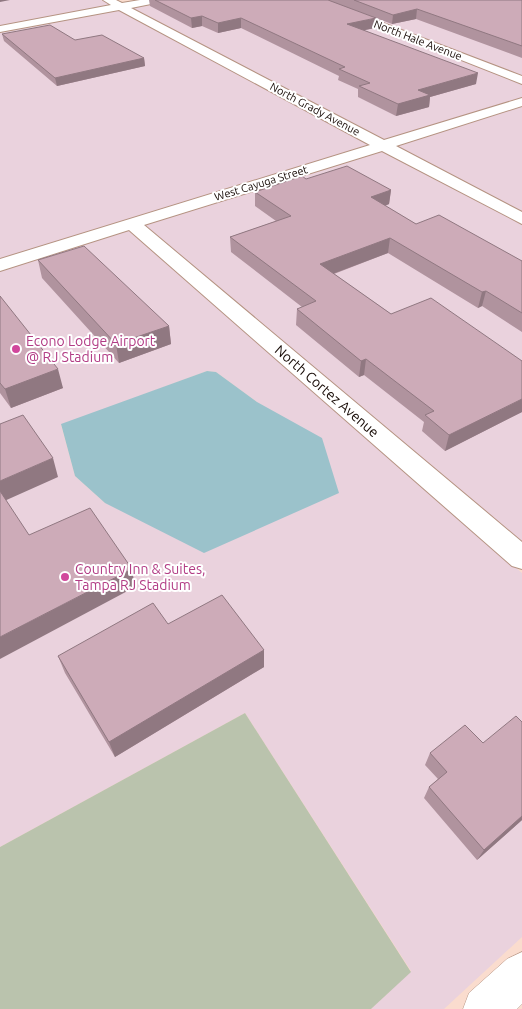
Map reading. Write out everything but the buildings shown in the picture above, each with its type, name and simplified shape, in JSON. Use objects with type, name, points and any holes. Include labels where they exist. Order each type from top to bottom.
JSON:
[{"type":"street","name":"North Grady Avenue","points":[[108,0],[522,219]]},
{"type":"street","points":[[0,29],[157,0]]},
{"type":"street","name":"North Hale Avenue","points":[[314,0],[522,80]]},
{"type":"street","name":"West Cayuga Street","points":[[0,265],[522,102]]},
{"type":"street","name":"North Cortez Avenue","points":[[132,223],[522,558]]},
{"type":"street","points":[[485,1009],[522,974]]},
{"type":"shaded area","points":[[0,0],[102,0],[114,6],[0,27]]},
{"type":"shaded area","points":[[167,0],[308,0],[522,83],[522,98],[384,141],[128,7]]},
{"type":"shaded area","points":[[320,0],[522,0],[522,78]]},
{"type":"shaded area","points":[[119,9],[373,144],[0,260],[0,31]]},
{"type":"shaded area","points":[[522,106],[522,214],[394,146]]},
{"type":"shaded area","points":[[384,150],[522,224],[522,544],[143,225]]},
{"type":"shaded area","points":[[128,230],[522,573],[522,937],[444,1009],[371,1009],[411,971],[245,713],[0,847],[0,271]],"holes":[[[207,371],[216,372],[257,402],[105,503],[75,476],[61,425]]]},
{"type":"green space","points":[[245,713],[411,972],[371,1009],[0,1009],[0,847]]},
{"type":"water","points":[[207,371],[216,372],[257,402],[322,438],[339,493],[204,553],[105,503],[75,476],[61,424]]},
{"type":"place","name":"Econo Lodge Airport @ RJ Stadium","points":[[16,349]]},
{"type":"place","name":"Country Inn & Suites, Tampa RJ Stadium","points":[[65,577]]}]
